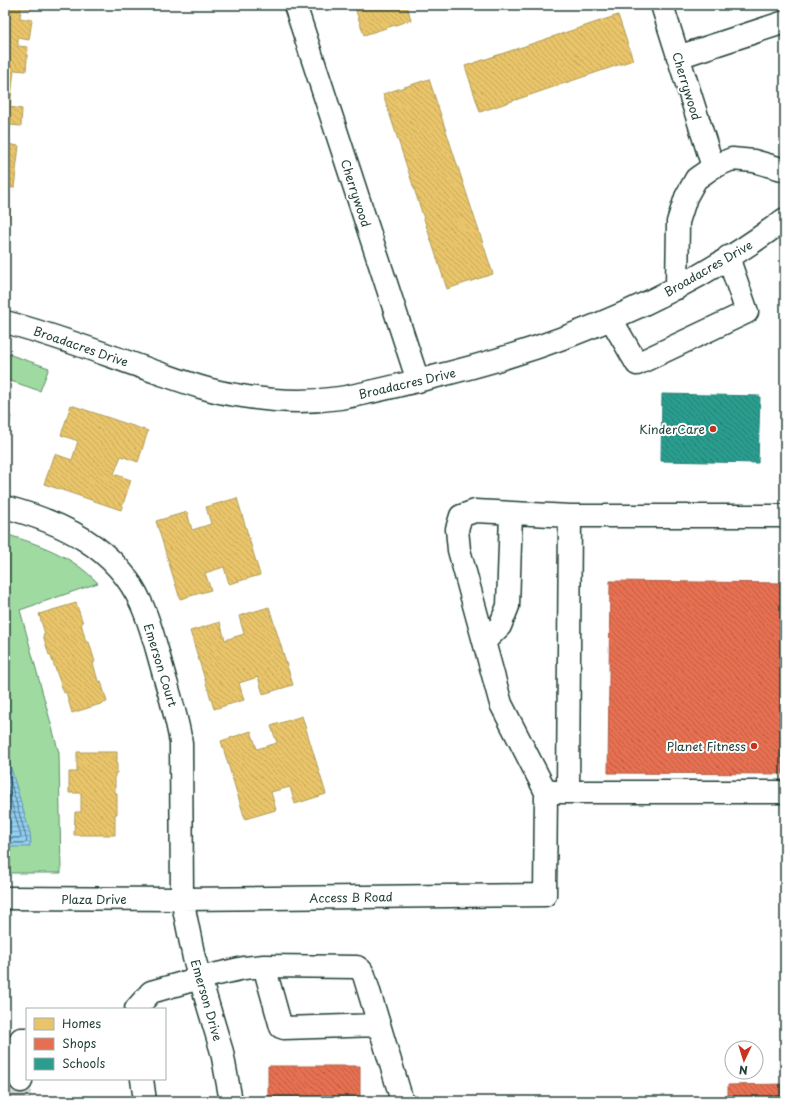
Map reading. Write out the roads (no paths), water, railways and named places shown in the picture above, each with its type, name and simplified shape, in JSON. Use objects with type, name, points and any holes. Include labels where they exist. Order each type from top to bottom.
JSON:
[{"type":"street","name":"Cherrywood","points":[[295,5],[418,381]]},
{"type":"street","name":"Cherrywood","points":[[662,5],[713,167]]},
{"type":"street","points":[[678,57],[785,22]]},
{"type":"street","points":[[677,288],[678,222],[686,197],[696,179],[713,167],[732,160],[754,161],[785,170]]},
{"type":"street","name":"Broadacres Drive","points":[[5,322],[46,334],[208,389],[234,395],[290,401],[338,398],[418,381],[508,358],[590,328],[677,288],[757,240],[785,219]]},
{"type":"street","points":[[611,319],[637,364],[747,312],[728,257]]},
{"type":"street","name":"Emerson Court","points":[[5,507],[51,522],[86,540],[120,570],[141,602],[148,620],[175,712],[181,743],[182,899]]},
{"type":"street","points":[[785,516],[570,516],[475,510],[461,516],[457,529],[459,550],[501,704],[546,792],[785,792]]},
{"type":"street","points":[[484,642],[500,626],[508,606],[511,513]]},
{"type":"street","points":[[568,792],[570,516]]},
{"type":"street","name":"Access B Road","points":[[182,899],[545,895],[546,792]]},
{"type":"street","name":"Plaza Drive","points":[[5,898],[182,899]]},
{"type":"street","name":"Emerson Drive","points":[[182,899],[194,958],[222,1052],[231,1101]]},
{"type":"street","points":[[264,966],[281,1027],[379,1025]]},
{"type":"street","points":[[137,1008],[151,992],[200,978],[244,968],[264,966],[357,967],[364,975],[402,1101]]},
{"type":"street","points":[[21,1082],[21,1039],[26,1039]]},
{"type":"street","points":[[142,1080],[145,1101]]},
{"type":"water","points":[[5,748],[30,833],[31,842],[29,847],[5,847]]},
{"type":"tunnel","points":[[19,1101],[21,1081]]},
{"type":"place","name":"KinderCare","points":[[713,429]]},
{"type":"place","name":"Planet Fitness","points":[[754,746]]}]
